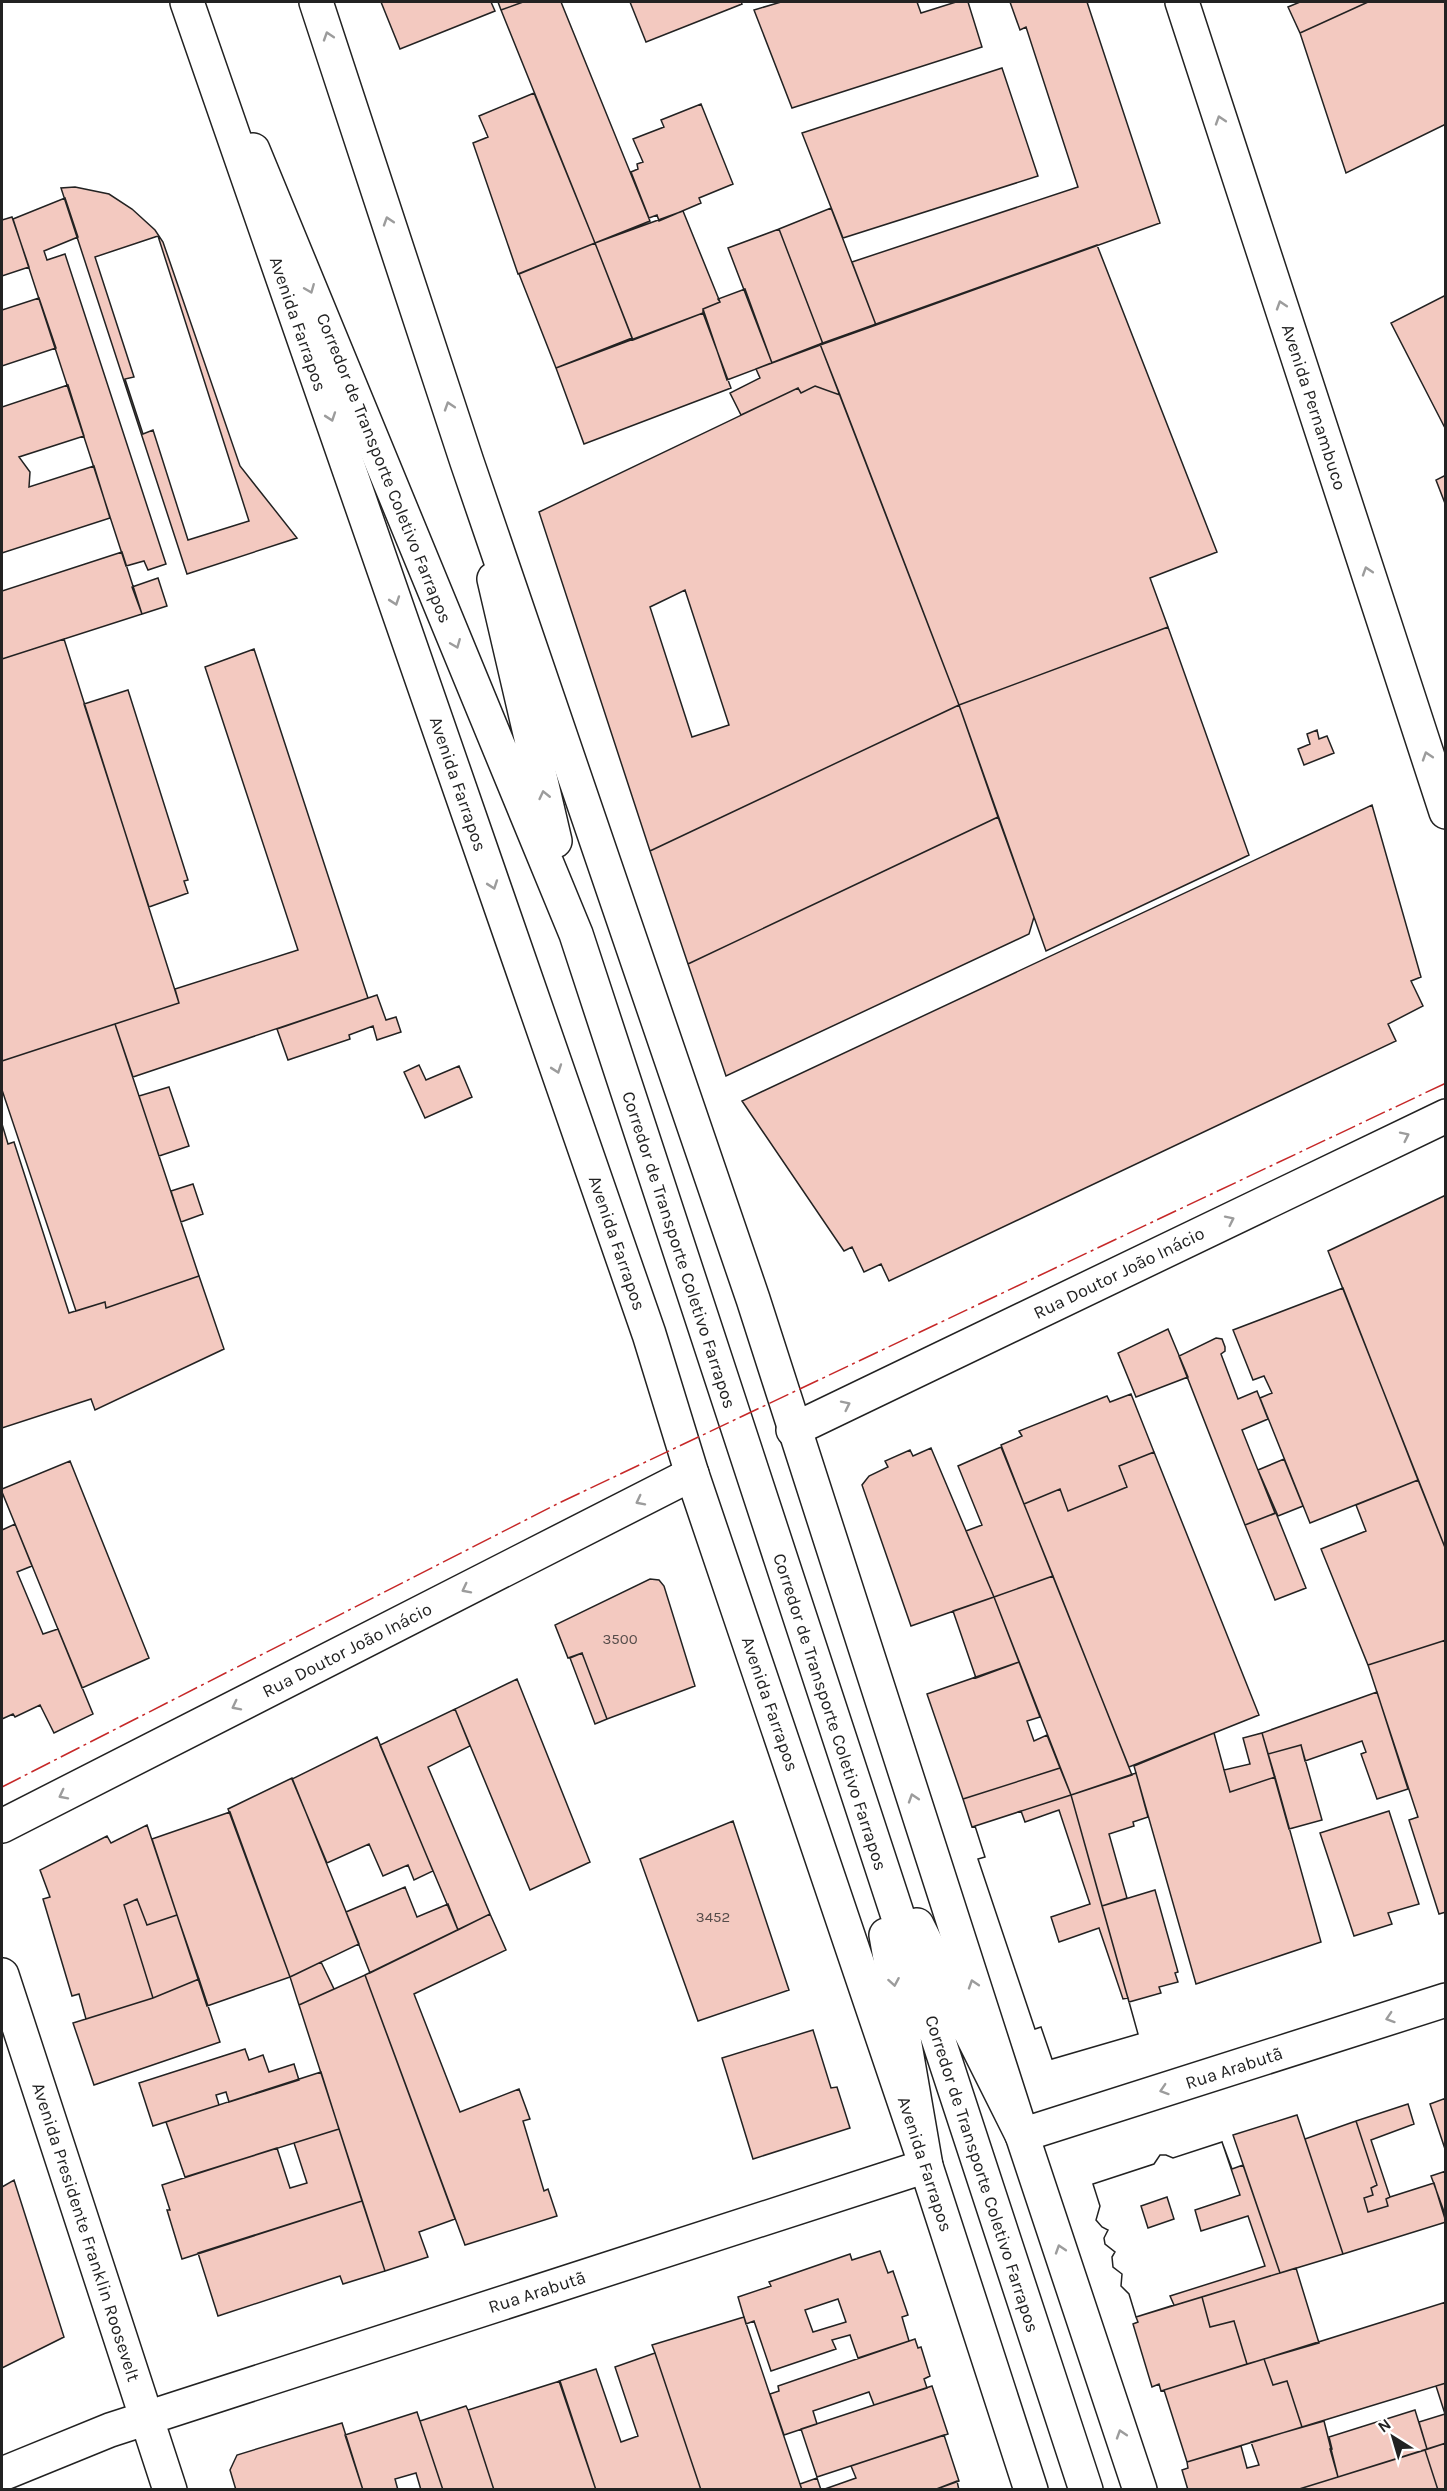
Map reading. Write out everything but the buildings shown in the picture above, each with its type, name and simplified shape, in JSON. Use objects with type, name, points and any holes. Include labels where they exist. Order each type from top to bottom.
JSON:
[{"type":"main road","name":"Avenida Farrapos","points":[[187,2],[645,1323],[692,1474],[926,2166],[1031,2490]]},
{"type":"main road","name":"Corredor de Transporte Coletivo Farrapos","points":[[192,2],[576,934],[1086,2490]]},
{"type":"main road","points":[[316,2],[467,462],[753,1299],[793,1430],[1022,2135],[1140,2490]]},
{"type":"main road","name":"Avenida Pernambuco","points":[[1182,2],[1446,812]]},
{"type":"main road","name":"Corredor de Transporte Coletivo Farrapos","points":[[467,462],[576,934]]},
{"type":"main road","name":"Rua Doutor João Inácio","points":[[793,1430],[1446,1116]]},
{"type":"main road","name":"Rua Doutor João Inácio","points":[[2,1826],[692,1474]]},
{"type":"main road","points":[[866,1821],[1022,2135]]},
{"type":"main road","points":[[866,1821],[926,2166]]},
{"type":"main road","name":"Avenida Presidente Franklin Roosevelt","points":[[2,1975],[171,2490]]},
{"type":"main road","name":"Rua Arabutã","points":[[1022,2135],[1446,2000]]},
{"type":"main road","name":"Rua Arabutã","points":[[2,2474],[111,2430],[926,2166]]},
{"type":"power","points":[[2,1787],[559,1503],[1446,1083]]}]
